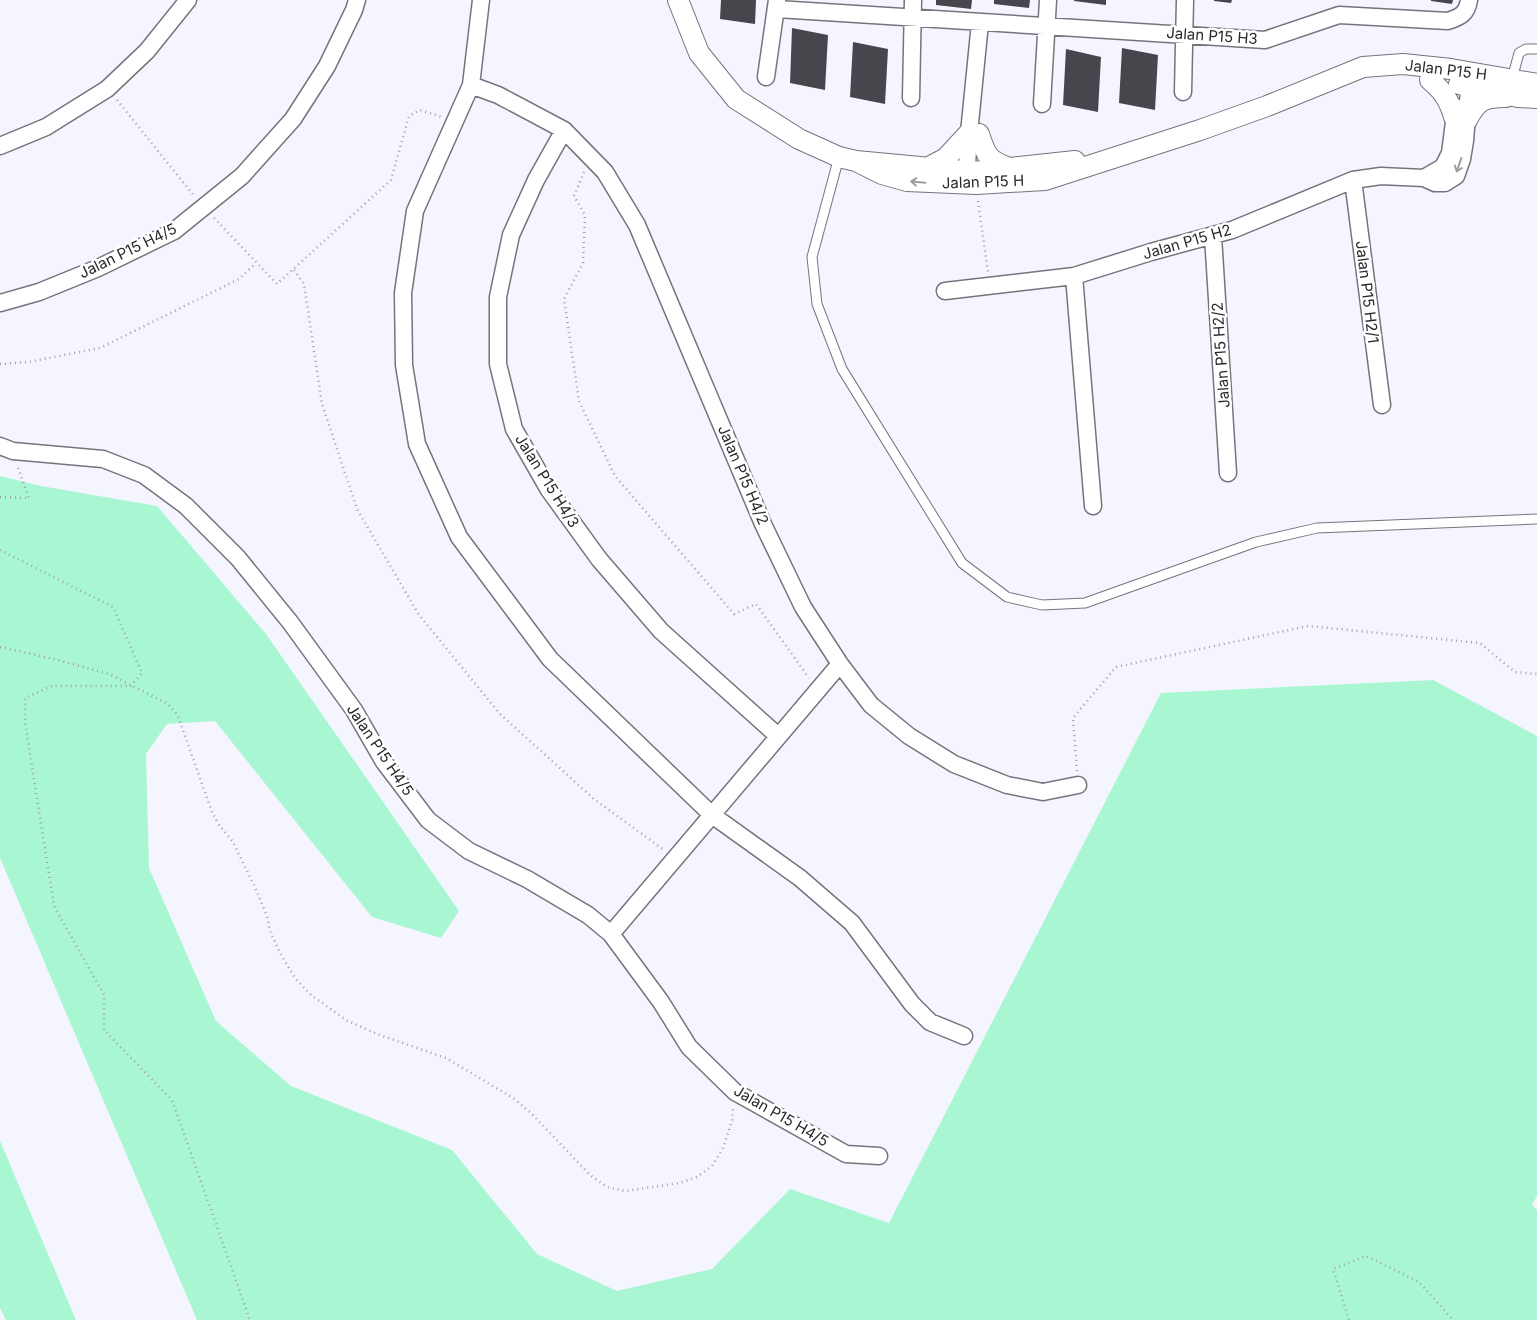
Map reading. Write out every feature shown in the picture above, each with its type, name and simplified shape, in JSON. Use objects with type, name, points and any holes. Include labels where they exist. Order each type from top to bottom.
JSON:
[{"type":"street","points":[[0,146],[46,127],[107,89],[147,51],[188,0]]},
{"type":"street","name":"Jalan P15 H4/5","points":[[0,303],[39,292],[98,268],[174,231],[242,176],[293,119],[327,66],[354,10],[356,0]]},
{"type":"street","points":[[481,0],[471,84],[415,211],[403,293],[404,365],[417,444],[459,537],[550,659],[712,815],[800,878],[852,923],[912,1004],[930,1022],[964,1036]]},
{"type":"street","name":"Jalan P15 H","points":[[678,0],[700,53],[736,99],[799,139],[882,174],[907,181],[972,178],[1045,180],[1200,130],[1363,68],[1402,64],[1522,91],[1537,84]]},
{"type":"street","name":"Jalan P15 H","points":[[684,0],[700,53]]},
{"type":"street","points":[[1042,104],[1048,0]]},
{"type":"street","points":[[1183,92],[1185,0]]},
{"type":"street","name":"Jalan P15 H3","points":[[777,4],[913,8],[984,23],[1047,25],[1265,40],[1339,8],[1448,22],[1461,17],[1469,4],[1469,0]]},
{"type":"street","points":[[766,77],[777,4]]},
{"type":"street","points":[[911,98],[913,8]]},
{"type":"street","points":[[972,178],[984,23]]},
{"type":"street","name":"Jalan P15 H","points":[[1326,81],[1357,77],[1404,76],[1430,80],[1464,78]]},
{"type":"street","name":"Jalan P15 H2","points":[[945,291],[1074,276],[1151,252],[1213,236],[1258,220],[1353,180],[1380,176],[1424,178],[1444,167],[1450,153],[1460,118],[1464,78]]},
{"type":"street","points":[[1430,80],[1449,100],[1460,118],[1479,101],[1522,91]]},
{"type":"street","name":"Jalan P15 H4/2","points":[[471,84],[564,130],[605,172],[637,225],[763,524],[803,607],[840,664],[871,705],[909,736],[954,764],[1007,785],[1043,792],[1078,785]]},
{"type":"street","name":"Jalan P15 H4/3","points":[[564,130],[536,180],[511,235],[498,297],[498,364],[514,430],[549,490],[606,567],[661,631],[778,736]]},
{"type":"street","points":[[927,168],[946,158],[974,134]]},
{"type":"street","points":[[974,134],[992,161],[1009,168]]},
{"type":"street","name":"Jalan P15 H","points":[[847,159],[927,168],[972,178],[1009,168],[1112,158]]},
{"type":"street","name":"Jalan P15 H2/1","points":[[1353,180],[1382,404]]},
{"type":"street","name":"Jalan P15 H2/2","points":[[1213,236],[1228,473]]},
{"type":"street","points":[[1074,276],[1093,506]]},
{"type":"street","name":"Jalan P15 H4/5","points":[[6,449],[103,460],[144,475],[186,506],[238,558],[290,622],[354,710],[384,762],[428,820],[469,851],[527,879],[588,915],[611,934],[662,1002],[689,1047],[735,1092],[846,1154],[879,1156]]},
{"type":"street","points":[[611,934],[840,664]]},
{"type":"lane","points":[[1522,91],[1519,53],[1526,49],[1537,50]]},
{"type":"lane","points":[[847,159],[812,257],[817,304],[842,369],[962,564],[1007,597],[1042,605],[1085,604],[1256,542],[1317,528],[1537,519]]},
{"type":"path","points":[[107,89],[204,207],[277,284],[391,180],[409,116],[420,110],[455,121]]},
{"type":"path","points":[[591,157],[574,196],[585,215],[583,263],[564,299],[579,401],[616,476],[734,614],[756,604],[818,690]]},
{"type":"path","points":[[972,178],[990,286]]},
{"type":"path","points":[[0,364],[28,362],[100,348],[239,279],[256,263]]},
{"type":"path","points":[[294,270],[304,284],[322,404],[357,509],[419,615],[500,714],[594,799],[675,859]]},
{"type":"path","points":[[0,497],[29,498],[6,449]]},
{"type":"path","points":[[0,550],[113,606],[142,673],[131,686],[52,686],[25,698],[25,722],[54,906],[104,994],[104,1030],[172,1100],[250,1320]]},
{"type":"path","points":[[1078,785],[1072,718],[1116,667],[1308,626],[1480,643],[1515,672],[1537,674]]},
{"type":"path","points":[[0,648],[54,659],[109,674],[168,704],[178,716],[212,812],[219,826],[233,842],[267,916],[270,931],[280,953],[295,978],[311,995],[346,1020],[377,1034],[446,1058],[513,1098],[531,1113],[590,1175],[607,1187],[626,1191],[679,1183],[697,1177],[712,1166],[723,1148],[732,1122],[735,1092]]},
{"type":"path","points":[[1349,1320],[1333,1270],[1366,1256],[1419,1282],[1453,1320]]},
{"type":"green space","points":[[0,476],[41,486],[157,506],[266,634],[459,911],[441,938],[372,917],[215,721],[167,724],[146,754],[149,868],[216,1021],[291,1086],[452,1150],[537,1254],[617,1291],[712,1269],[790,1189],[889,1223],[1161,693],[1433,680],[1537,736],[1537,1196],[1532,1205],[1537,1210],[1537,1320],[197,1320],[0,858]]},
{"type":"green space","points":[[0,1141],[76,1320],[6,1320],[0,1308]]},
{"type":"building","points":[[721,0],[756,0],[755,24],[720,19]]},
{"type":"building","points":[[936,0],[972,0],[971,9],[936,5]]},
{"type":"building","points":[[994,0],[1030,0],[1029,8],[994,4]]},
{"type":"building","points":[[1106,0],[1106,5],[1074,1]]},
{"type":"building","points":[[1214,0],[1232,0],[1231,3]]},
{"type":"building","points":[[1431,0],[1453,0],[1452,4]]},
{"type":"building","points":[[792,28],[828,35],[825,90],[790,83]]},
{"type":"building","points":[[853,42],[888,49],[885,104],[850,97]]},
{"type":"building","points":[[1122,48],[1158,55],[1155,110],[1119,103]]},
{"type":"building","points":[[1066,49],[1101,57],[1098,112],[1063,105]]}]
